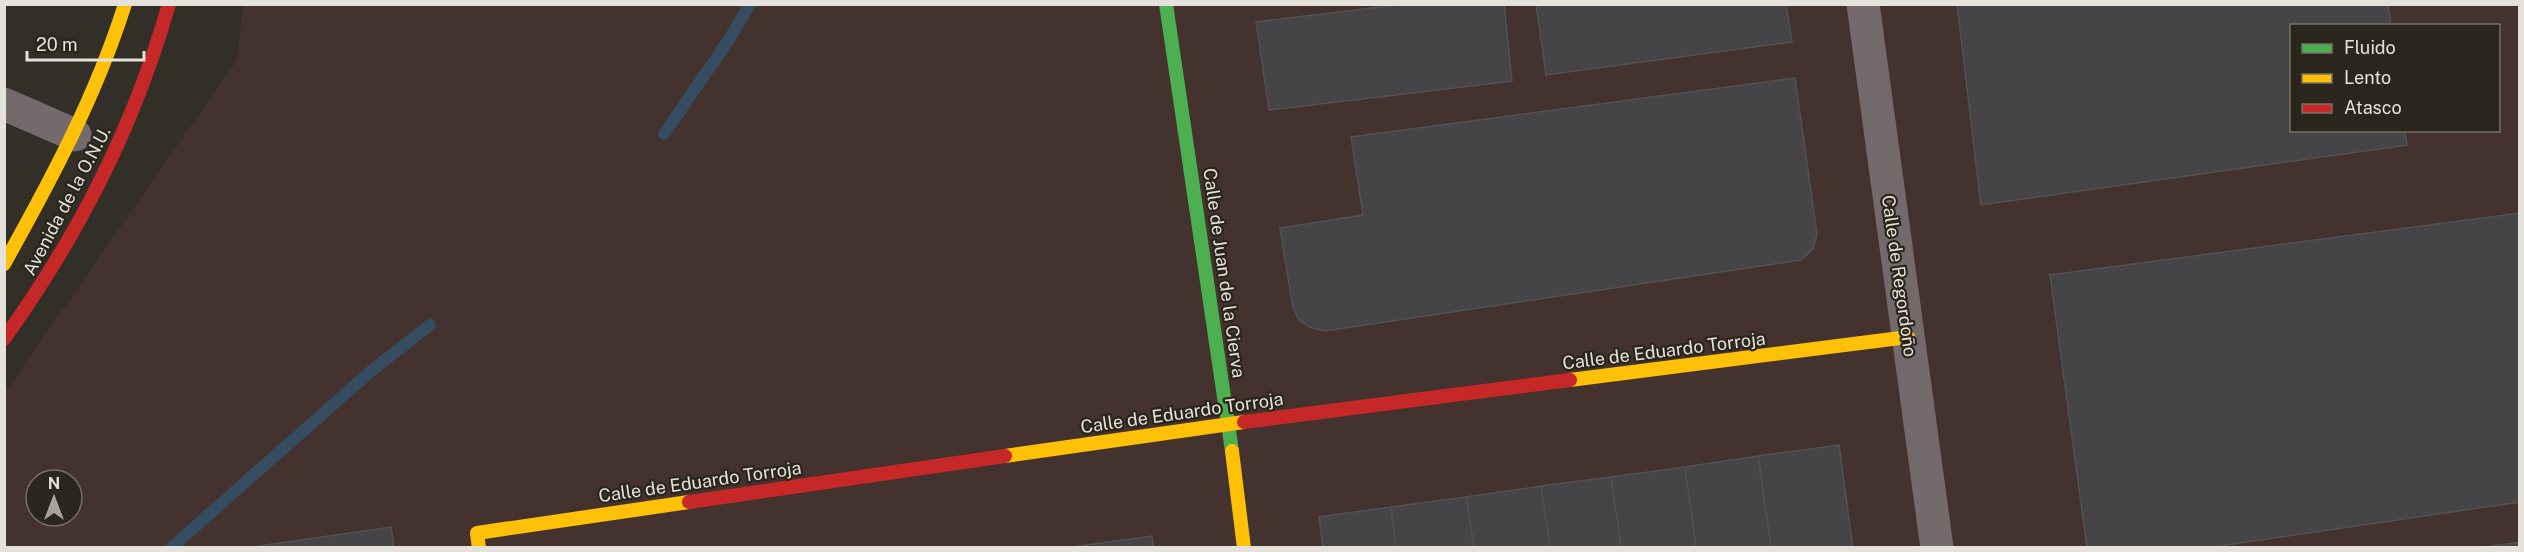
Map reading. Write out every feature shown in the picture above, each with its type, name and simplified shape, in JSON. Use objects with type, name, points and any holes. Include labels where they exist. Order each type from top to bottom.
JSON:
[{"type":"street","name":"Avenida de la O.N.U.","points":[[4,264],[75,135],[115,40],[125,4]]},
{"type":"street","name":"Avenida de la O.N.U.","points":[[4,339],[42,288],[115,155],[156,55],[169,4]]},
{"type":"street","name":"Calle de Juan de la Cierva","points":[[1166,4],[1244,548]]},
{"type":"street","name":"Calle de Regordoño","points":[[1863,4],[1937,548]]},
{"type":"street","points":[[4,104],[75,135]]},
{"type":"street","name":"Calle de Eduardo Torroja","points":[[478,548],[477,532],[1228,424],[1908,337]]},
{"type":"shaded area","points":[[243,5],[2519,5],[2519,547],[5,548],[5,392],[237,60]]},
{"type":"building","points":[[1405,4],[1504,4],[1512,81],[1269,110],[1256,22]]},
{"type":"building","points":[[1536,4],[1786,4],[1792,42],[1546,75]]},
{"type":"building","points":[[1957,4],[2388,4],[2391,24],[2290,24],[2290,132],[2405,132],[2407,145],[1981,205]]},
{"type":"building","points":[[1795,78],[1817,234],[1813,249],[1801,260],[1325,331],[1309,327],[1299,320],[1293,308],[1280,228],[1363,215],[1351,137]]},
{"type":"building","points":[[2520,213],[2520,502],[2206,548],[2087,548],[2050,275]]},
{"type":"building","points":[[1839,445],[1853,548],[1771,548],[1758,456]]},
{"type":"building","points":[[1758,456],[1771,548],[1696,548],[1685,467]]},
{"type":"building","points":[[1685,467],[1696,548],[1621,548],[1611,477]]},
{"type":"building","points":[[1611,477],[1621,548],[1550,548],[1541,486]]},
{"type":"building","points":[[1541,486],[1550,548],[1474,548],[1466,497]]},
{"type":"building","points":[[1466,497],[1474,548],[1396,548],[1391,507]]},
{"type":"building","points":[[1391,507],[1396,548],[1323,548],[1319,517]]},
{"type":"building","points":[[391,527],[394,548],[257,548],[259,546]]},
{"type":"building","points":[[1152,536],[1154,548],[1072,547]]},
{"type":"building","points":[[2520,542],[2520,548],[2477,548]]},
{"type":"waterway","points":[[664,134],[728,41],[750,4]]},
{"type":"waterway","points":[[171,548],[371,371],[430,325]]},
{"type":"traffic: fast","points":[[1166,4],[1232,451]]},
{"type":"traffic: slow","points":[[4,264],[39,201],[86,105],[125,4]]},
{"type":"traffic: slow","points":[[1570,380],[1908,337]]},
{"type":"traffic: slow","points":[[1005,456],[1244,422]]},
{"type":"traffic: slow","points":[[1232,451],[1244,548]]},
{"type":"traffic: slow","points":[[479,548],[477,533],[689,502]]},
{"type":"traffic: jam","points":[[4,339],[56,260],[101,179],[139,94],[169,4]]},
{"type":"traffic: jam","points":[[1244,422],[1570,380]]},
{"type":"traffic: jam","points":[[689,502],[1005,456]]}]
